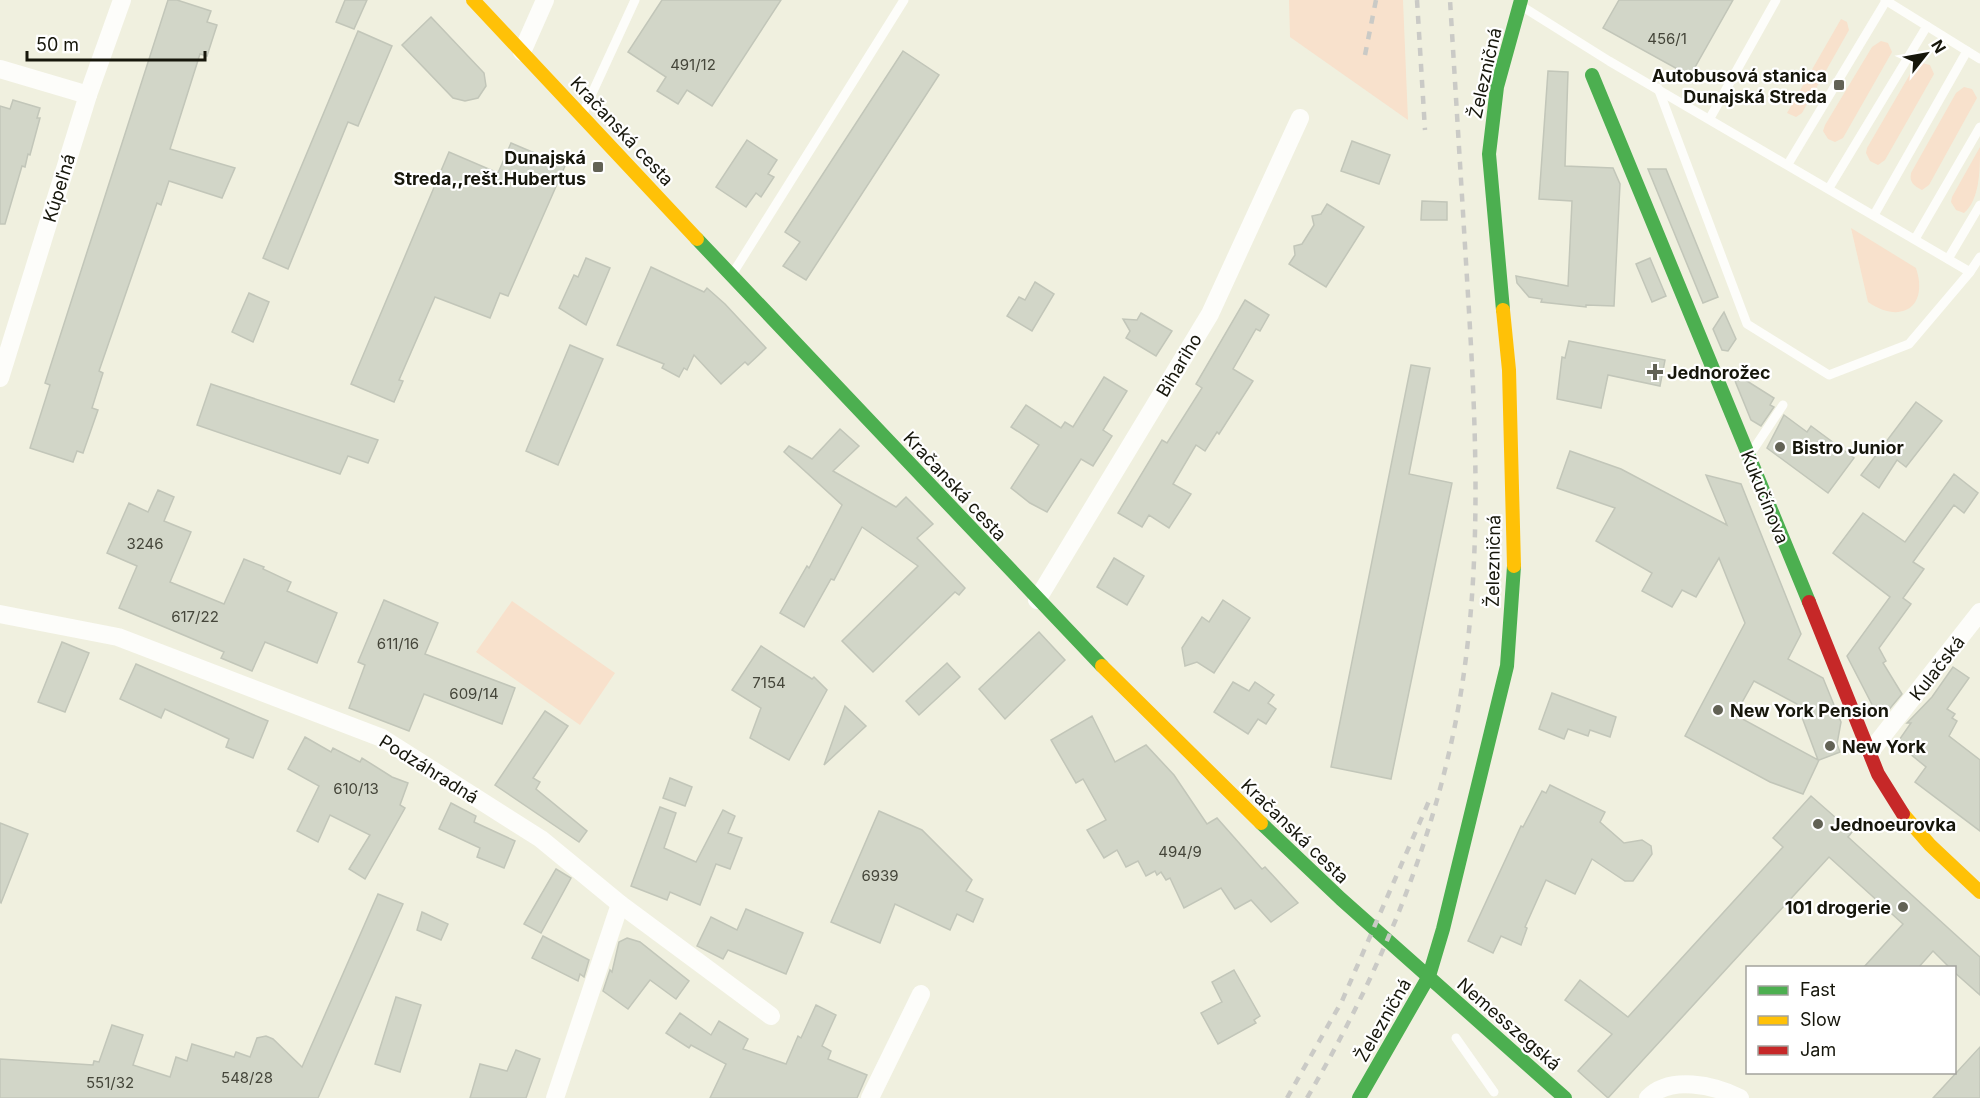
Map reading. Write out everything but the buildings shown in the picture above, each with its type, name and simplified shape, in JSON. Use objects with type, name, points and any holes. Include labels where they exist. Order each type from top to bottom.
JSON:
[{"type":"street","name":"Kúpeľná","points":[[0,378],[88,95],[122,0]]},
{"type":"street","name":"Kračanská cesta","points":[[473,0],[1037,600],[1206,771],[1341,899],[1429,976]]},
{"type":"street","points":[[522,52],[545,0]]},
{"type":"street","name":"Železničná","points":[[1359,1098],[1429,976],[1443,929],[1506,666],[1514,573],[1509,370],[1489,154],[1497,87],[1520,2]]},
{"type":"street","points":[[0,69],[88,95]]},
{"type":"street","name":"Kukučínova","points":[[1592,75],[1870,752],[1876,774],[1905,820],[1980,892]]},
{"type":"street","name":"Bihariho","points":[[1037,600],[1210,314],[1300,118]]},
{"type":"street","name":"Kulačská","points":[[1870,752],[1980,612]]},
{"type":"street","name":"Podzáhradná","points":[[0,614],[118,637],[382,738],[541,839],[620,904],[771,1017]]},
{"type":"street","points":[[555,1098],[620,904]]},
{"type":"street","name":"Nemesszegská","points":[[1429,976],[1565,1098]]},
{"type":"street","points":[[870,1098],[921,994]]},
{"type":"street","points":[[1648,1098],[1657,1088],[1701,1084],[1740,1098]]},
{"type":"lane","points":[[582,116],[635,0]]},
{"type":"lane","points":[[732,275],[904,0]]},
{"type":"lane","points":[[1710,118],[1776,0]]},
{"type":"lane","points":[[1788,164],[1885,0],[1980,59]]},
{"type":"lane","points":[[1520,2],[1658,88],[1970,272]]},
{"type":"lane","points":[[1829,188],[1927,26]]},
{"type":"lane","points":[[1874,215],[1967,51]]},
{"type":"lane","points":[[1658,88],[1747,324],[1829,375],[1909,344],[1980,257]]},
{"type":"lane","points":[[1914,239],[1980,127]]},
{"type":"lane","points":[[1948,259],[1980,205]]},
{"type":"lane","points":[[1749,457],[1783,405]]},
{"type":"lane","points":[[1456,1038],[1494,1092]]},
{"type":"shaded area","points":[[1289,0],[1403,0],[1408,120],[1290,37]]},
{"type":"shaded area","points":[[1841,19],[1847,22],[1849,30],[1802,113],[1796,117],[1787,113]]},
{"type":"shaded area","points":[[1881,41],[1888,43],[1892,52],[1843,138],[1835,142],[1828,139],[1823,131],[1825,125],[1872,47]]},
{"type":"shaded area","points":[[1922,63],[1930,65],[1934,74],[1885,160],[1878,165],[1870,161],[1866,153],[1867,148],[1913,69]]},
{"type":"shaded area","points":[[1964,87],[1972,89],[1977,98],[1929,185],[1922,190],[1913,183],[1911,173],[1956,93]]},
{"type":"shaded area","points":[[1980,147],[1976,192],[1964,213],[1956,210],[1951,202],[1952,197]]},
{"type":"shaded area","points":[[1851,228],[1916,268],[1919,293],[1909,308],[1901,312],[1891,312],[1868,302]]},
{"type":"shaded area","points":[[512,601],[615,673],[580,725],[476,652]]},
{"type":"railway","points":[[1365,55],[1376,0]]},
{"type":"railway","points":[[1417,0],[1425,130]]},
{"type":"railway","points":[[1307,1098],[1360,1000],[1404,899],[1439,794],[1462,686],[1472,588],[1476,490],[1471,344],[1450,0]]},
{"type":"railway","points":[[1287,1098],[1342,1001],[1429,801]]},
{"type":"traffic: fast","points":[[1503,310],[1489,154],[1497,87],[1521,0]]},
{"type":"traffic: fast","points":[[1592,75],[1809,602]]},
{"type":"traffic: fast","points":[[697,239],[1102,666]]},
{"type":"traffic: fast","points":[[1359,1098],[1429,976],[1443,929],[1507,666],[1514,566]]},
{"type":"traffic: fast","points":[[1261,823],[1341,899],[1565,1098]]},
{"type":"traffic: slow","points":[[473,0],[697,239]]},
{"type":"traffic: slow","points":[[1503,310],[1509,370],[1514,566]]},
{"type":"traffic: slow","points":[[1102,666],[1261,823]]},
{"type":"traffic: slow","points":[[1903,814],[1930,845],[1980,892]]},
{"type":"traffic: jam","points":[[1809,602],[1878,774],[1903,814]]},
{"type":"place","name":"Autobusová stanica Dunajská Streda","points":[[1839,85]]},
{"type":"place","name":"Dunajská Streda,,rešt.Hubertus","points":[[598,167]]},
{"type":"place","name":"Jednorožec","points":[[1655,372]]},
{"type":"place","name":"Bistro Junior","points":[[1780,447]]},
{"type":"place","name":"New York Pension","points":[[1718,710]]},
{"type":"place","name":"New York","points":[[1830,746]]},
{"type":"place","name":"Jednoeurovka","points":[[1818,824]]},
{"type":"place","name":"101 drogerie","points":[[1903,907]]}]
